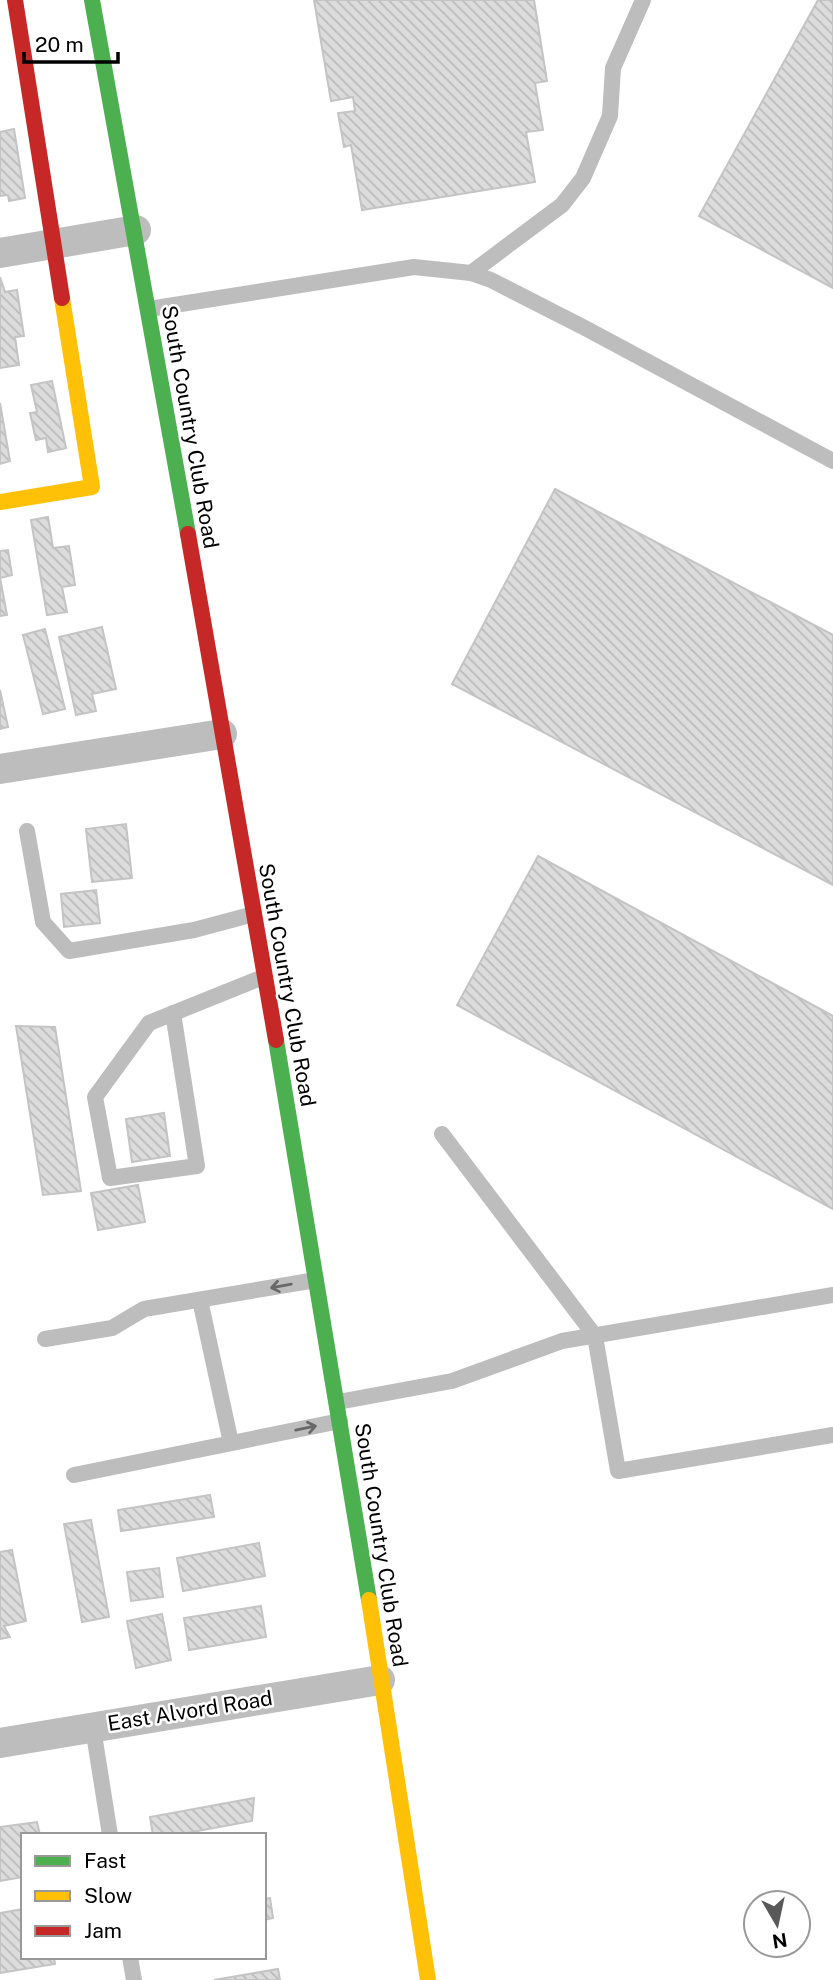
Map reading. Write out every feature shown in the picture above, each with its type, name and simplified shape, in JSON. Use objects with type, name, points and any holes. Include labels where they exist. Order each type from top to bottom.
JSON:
[{"type":"street","points":[[0,502],[93,487],[15,0]]},
{"type":"street","name":"South Country Club Road","points":[[92,0],[136,230],[338,1402],[428,1980]]},
{"type":"street","points":[[0,253],[136,230]]},
{"type":"street","points":[[0,769],[222,734]]},
{"type":"street","name":"East Alvord Road","points":[[0,1743],[380,1680]]},
{"type":"lane","points":[[471,273],[562,205],[583,178],[610,116],[613,68],[643,0]]},
{"type":"lane","points":[[149,309],[414,267],[471,273],[573,322],[833,461]]},
{"type":"lane","points":[[27,831],[43,922],[69,951],[194,930],[254,914]]},
{"type":"lane","points":[[173,1013],[197,1166],[110,1178],[95,1097],[149,1023],[173,1013],[263,977]]},
{"type":"lane","points":[[442,1135],[595,1336],[618,1471],[833,1435]]},
{"type":"lane","points":[[44,1339],[112,1328],[144,1309],[316,1280]]},
{"type":"lane","points":[[338,1402],[452,1381],[562,1341],[833,1294]]},
{"type":"lane","points":[[200,1300],[231,1443]]},
{"type":"lane","points":[[74,1475],[340,1421]]},
{"type":"lane","points":[[93,1728],[110,1833]]},
{"type":"lane","points":[[130,1959],[134,1980]]},
{"type":"building","points":[[314,0],[534,0],[547,81],[535,83],[543,130],[526,132],[535,182],[362,210],[351,145],[344,147],[338,113],[355,111],[353,97],[331,101]]},
{"type":"building","points":[[818,0],[833,0],[833,288],[699,216]]},
{"type":"building","points":[[14,129],[25,198],[9,201],[8,195],[0,196],[0,132]]},
{"type":"building","points":[[0,277],[5,292],[17,290],[24,336],[15,337],[19,365],[0,368]]},
{"type":"building","points":[[52,381],[66,448],[48,452],[46,438],[36,440],[30,413],[37,412],[31,385]]},
{"type":"building","points":[[0,403],[10,461],[0,464]]},
{"type":"building","points":[[555,489],[833,635],[833,885],[452,684]]},
{"type":"building","points":[[48,517],[53,548],[69,546],[75,585],[62,587],[67,612],[47,615],[31,520]]},
{"type":"building","points":[[8,550],[12,575],[0,578],[0,551]]},
{"type":"building","points":[[0,578],[7,615],[0,616]]},
{"type":"building","points":[[102,627],[116,689],[92,694],[96,711],[76,715],[59,637]]},
{"type":"building","points":[[45,629],[65,709],[43,714],[23,635]]},
{"type":"building","points":[[0,690],[8,727],[0,729]]},
{"type":"building","points":[[126,824],[132,878],[92,882],[86,829]]},
{"type":"building","points":[[538,856],[833,1016],[833,1209],[457,1005]]},
{"type":"building","points":[[96,890],[100,923],[64,927],[61,894]]},
{"type":"building","points":[[16,1026],[55,1027],[81,1191],[43,1195]]},
{"type":"building","points":[[164,1113],[170,1156],[132,1162],[126,1119]]},
{"type":"building","points":[[138,1185],[145,1222],[98,1230],[91,1193]]},
{"type":"building","points":[[210,1495],[214,1517],[121,1531],[118,1510]]},
{"type":"building","points":[[91,1520],[109,1617],[82,1622],[64,1524]]},
{"type":"building","points":[[259,1543],[265,1576],[183,1591],[177,1558]]},
{"type":"building","points":[[12,1550],[26,1621],[4,1626],[10,1637],[0,1639],[0,1552]]},
{"type":"building","points":[[159,1568],[163,1597],[131,1601],[127,1572]]},
{"type":"building","points":[[261,1606],[266,1637],[189,1650],[184,1618]]},
{"type":"building","points":[[162,1614],[171,1660],[136,1668],[127,1621]]},
{"type":"building","points":[[254,1798],[252,1821],[187,1833],[153,1833],[150,1817]]},
{"type":"building","points":[[37,1822],[40,1833],[21,1833],[21,1877],[0,1881],[0,1827]]},
{"type":"building","points":[[270,1898],[273,1918],[266,1920],[266,1899]]},
{"type":"building","points":[[21,1909],[21,1959],[54,1959],[55,1964],[0,1973],[0,1913]]},
{"type":"building","points":[[278,1969],[280,1980],[214,1980]]},
{"type":"traffic: fast","points":[[92,0],[188,534]]},
{"type":"traffic: fast","points":[[276,1040],[369,1600]]},
{"type":"traffic: slow","points":[[0,502],[92,487],[62,298]]},
{"type":"traffic: slow","points":[[369,1600],[428,1980]]},
{"type":"traffic: jam","points":[[15,0],[62,298]]},
{"type":"traffic: jam","points":[[188,534],[276,1040]]}]
